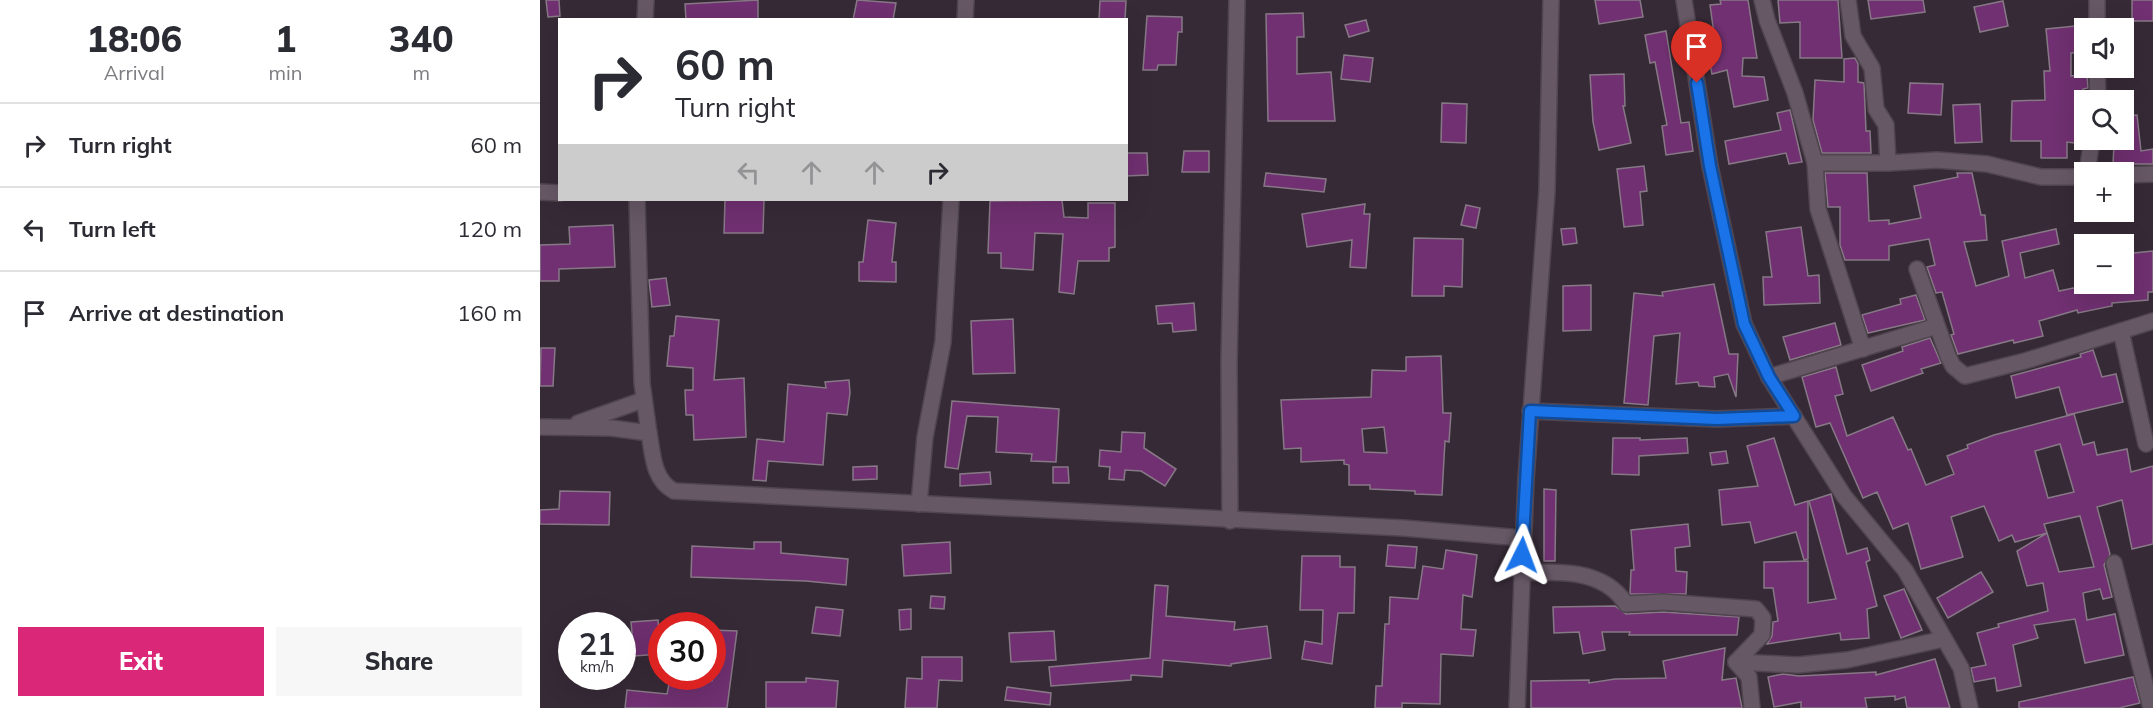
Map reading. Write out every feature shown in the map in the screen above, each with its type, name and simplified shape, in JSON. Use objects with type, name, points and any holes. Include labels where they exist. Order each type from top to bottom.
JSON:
[{"type":"street","points":[[645,18],[646,0]]},
{"type":"street","points":[[965,18],[966,0]]},
{"type":"street","points":[[1230,521],[1229,350],[1237,0]]},
{"type":"street","points":[[1517,708],[1522,537],[1547,191],[1551,0]]},
{"type":"street","points":[[1684,0],[1710,166],[1744,324],[1769,377],[1844,496],[1905,570],[1961,668],[1970,708]]},
{"type":"street","points":[[1762,0],[1767,20],[1795,93],[1815,163],[1818,209],[1863,349]]},
{"type":"street","points":[[1848,0],[1853,36],[1872,68],[1876,109],[1886,125],[1888,164]]},
{"type":"street","points":[[2097,0],[2097,18]]},
{"type":"street","points":[[1815,163],[1888,164],[1937,160],[1965,161],[2041,177],[2074,177]]},
{"type":"street","points":[[2134,175],[2153,174]]},
{"type":"street","points":[[540,192],[558,193]]},
{"type":"street","points":[[637,201],[643,400],[657,475],[664,486],[674,491],[1403,528],[1522,537]]},
{"type":"street","points":[[919,504],[925,437],[943,342],[951,201]]},
{"type":"street","points":[[1917,269],[1953,366],[1965,376],[2025,361],[2153,321]]},
{"type":"street","points":[[1769,377],[1937,326]]},
{"type":"street","points":[[2121,331],[2146,444]]},
{"type":"street","points":[[569,426],[643,400]]},
{"type":"street","points":[[1530,411],[1717,419],[1794,416]]},
{"type":"street","points":[[540,428],[569,426],[649,433]]},
{"type":"street","points":[[2114,563],[2146,663],[2151,708]]},
{"type":"street","points":[[1521,573],[1558,571],[1590,578],[1608,584],[1626,604],[1664,602],[1756,609],[1763,618],[1762,635],[1736,662]]},
{"type":"street","points":[[1736,662],[1798,665],[1847,660],[1944,639]]},
{"type":"street","points":[[1736,662],[1749,677],[1752,708]]},
{"type":"building","points":[[546,0],[559,0],[560,16],[548,17]]},
{"type":"building","points":[[758,0],[758,18],[686,18],[685,4]]},
{"type":"building","points":[[857,0],[896,3],[893,18],[853,18]]},
{"type":"building","points":[[1595,0],[1640,0],[1643,17],[1599,24]]},
{"type":"building","points":[[1720,0],[1748,0],[1757,58],[1743,58],[1742,76],[1764,77],[1768,100],[1734,107],[1727,70],[1712,74],[1706,43],[1715,41],[1710,5],[1721,4]]},
{"type":"building","points":[[1778,0],[1838,0],[1842,58],[1800,58],[1800,22],[1780,23]]},
{"type":"building","points":[[1868,0],[1923,0],[1925,12],[1871,19]]},
{"type":"building","points":[[2132,0],[2153,0],[2153,21],[2134,21]]},
{"type":"building","points":[[1100,1],[1126,1],[1125,18],[1099,18]]},
{"type":"building","points":[[2003,1],[2008,26],[1980,32],[1974,7]]},
{"type":"building","points":[[1303,13],[1304,37],[1297,37],[1297,74],[1331,72],[1335,121],[1268,121],[1266,14]]},
{"type":"building","points":[[1147,16],[1182,17],[1182,32],[1178,32],[1176,65],[1158,65],[1157,70],[1143,70]]},
{"type":"building","points":[[1366,20],[1369,31],[1349,37],[1345,25]]},
{"type":"building","points":[[2074,26],[2071,76],[2087,78],[2088,88],[2074,90],[2074,143],[2067,142],[2067,158],[2041,158],[2041,141],[2011,141],[2012,101],[2045,100],[2044,71],[2050,71],[2046,29]]},
{"type":"building","points":[[1666,31],[1681,123],[1689,122],[1693,151],[1666,155],[1662,126],[1667,125],[1655,62],[1650,63],[1645,35]]},
{"type":"building","points":[[1344,55],[1373,58],[1370,82],[1341,79]]},
{"type":"building","points":[[1855,58],[1858,64],[1858,82],[1864,83],[1866,131],[1870,131],[1871,153],[1822,153],[1813,120],[1815,80],[1844,82],[1844,59]]},
{"type":"building","points":[[1624,74],[1625,106],[1623,106],[1631,143],[1599,150],[1593,122],[1590,75]]},
{"type":"building","points":[[1910,83],[1943,84],[1941,115],[1908,113]]},
{"type":"building","points":[[1442,103],[1467,104],[1466,143],[1441,142]]},
{"type":"building","points":[[1980,104],[1982,142],[1955,143],[1953,105]]},
{"type":"building","points":[[1790,110],[1802,162],[1789,164],[1786,153],[1729,164],[1725,141],[1781,130],[1777,113]]},
{"type":"building","points":[[2134,115],[2137,115],[2141,151],[2153,149],[2153,164],[2113,162],[2114,150],[2134,150]]},
{"type":"building","points":[[1184,151],[1209,151],[1209,172],[1182,172]]},
{"type":"building","points":[[1128,153],[1147,153],[1148,175],[1128,176]]},
{"type":"building","points":[[1644,166],[1647,191],[1640,192],[1643,225],[1624,227],[1617,169]]},
{"type":"building","points":[[1266,173],[1326,179],[1324,192],[1264,186]]},
{"type":"building","points":[[1825,173],[1867,173],[1869,221],[1889,220],[1889,224],[1921,218],[1914,186],[1958,177],[1957,173],[1972,173],[1981,215],[1985,215],[1987,240],[1964,242],[1976,286],[2009,276],[2002,241],[2056,229],[2059,244],[2020,253],[2025,278],[2053,270],[2059,291],[2074,288],[2074,294],[2134,294],[2134,253],[2153,251],[2153,292],[2148,292],[2148,300],[2112,303],[2112,306],[2078,313],[2077,310],[2039,321],[2043,336],[2014,343],[2013,340],[1958,354],[1951,335],[1954,334],[1942,292],[1936,293],[1927,267],[1935,265],[1929,239],[1889,246],[1889,260],[1845,260],[1840,245],[1840,207],[1828,207]]},
{"type":"building","points":[[725,201],[764,201],[763,233],[724,233]]},
{"type":"building","points":[[990,201],[1062,201],[1064,217],[1088,218],[1088,203],[1115,203],[1115,247],[1109,248],[1109,261],[1078,261],[1074,294],[1059,292],[1063,234],[1035,233],[1033,270],[1001,268],[1001,253],[988,253]]},
{"type":"building","points":[[1365,204],[1364,214],[1370,214],[1366,268],[1350,267],[1352,240],[1307,247],[1302,214]]},
{"type":"building","points":[[1466,205],[1480,208],[1476,228],[1461,225]]},
{"type":"building","points":[[868,220],[896,223],[892,262],[896,262],[896,282],[859,281],[859,262],[863,262]]},
{"type":"building","points":[[613,225],[615,267],[559,269],[559,281],[540,281],[540,245],[570,244],[569,227]]},
{"type":"building","points":[[1801,227],[1808,276],[1819,275],[1820,303],[1764,305],[1763,277],[1772,277],[1766,232]]},
{"type":"building","points":[[1575,228],[1577,243],[1563,245],[1561,229]]},
{"type":"building","points":[[1414,238],[1463,239],[1462,287],[1444,286],[1444,296],[1412,296]]},
{"type":"building","points":[[666,278],[670,305],[652,307],[649,280]]},
{"type":"building","points":[[1714,284],[1729,354],[1738,354],[1736,397],[1728,374],[1714,377],[1715,387],[1699,386],[1698,382],[1676,384],[1680,333],[1654,336],[1648,405],[1624,403],[1634,293],[1663,296],[1662,292]]},
{"type":"building","points":[[1591,285],[1591,330],[1563,331],[1563,286]]},
{"type":"building","points":[[1916,295],[1925,320],[1868,333],[1862,315],[1901,304],[1900,299]]},
{"type":"building","points":[[1194,303],[1196,330],[1173,332],[1172,323],[1158,324],[1156,306]]},
{"type":"building","points":[[676,316],[719,320],[714,380],[744,378],[746,437],[694,440],[693,415],[686,415],[685,390],[693,390],[693,368],[667,366],[670,336],[674,336]]},
{"type":"building","points":[[1013,319],[1015,373],[973,374],[971,321]]},
{"type":"building","points":[[1835,323],[1841,345],[1790,360],[1783,337]]},
{"type":"building","points":[[1930,338],[1941,363],[1921,369],[1923,373],[1871,391],[1862,365],[1903,351],[1902,347]]},
{"type":"building","points":[[541,348],[555,348],[553,386],[540,386]]},
{"type":"building","points":[[2093,350],[2102,377],[2116,374],[2123,402],[2067,415],[2059,387],[2016,398],[2011,376],[2081,357],[2080,354]]},
{"type":"building","points":[[1441,356],[1443,413],[1451,413],[1449,442],[1445,441],[1442,495],[1370,489],[1370,485],[1349,485],[1349,465],[1344,464],[1344,460],[1301,462],[1301,448],[1284,449],[1281,400],[1371,397],[1372,370],[1406,371],[1406,357]],"holes":[[[1384,427],[1387,453],[1364,452],[1362,429]]]},
{"type":"building","points":[[1836,367],[1843,394],[1835,396],[1847,436],[1893,417],[1908,450],[1911,449],[1926,485],[1954,474],[1947,456],[1968,448],[1967,445],[1994,435],[2074,414],[2083,445],[2094,442],[2097,455],[2127,449],[2131,472],[2153,466],[2153,544],[2132,549],[2122,500],[2097,507],[2110,554],[2104,565],[2112,597],[2103,599],[2100,589],[2083,593],[2087,620],[2115,614],[2124,655],[2085,663],[2075,619],[2034,625],[2038,638],[2013,645],[2021,686],[1997,691],[1995,678],[1974,682],[1971,668],[1986,665],[1977,633],[1999,627],[1998,624],[2048,611],[2043,583],[2027,586],[2017,551],[2047,533],[2015,542],[2012,535],[1999,541],[1984,506],[1951,517],[1963,557],[1921,569],[1908,523],[1893,529],[1877,492],[1863,498],[1830,423],[1816,427],[1802,377]],"holes":[[[2060,444],[2074,492],[2048,498],[2035,451]],[[2080,516],[2094,567],[2059,572],[2044,524]]]},
{"type":"building","points":[[849,380],[847,415],[827,413],[823,465],[768,461],[766,481],[753,480],[757,439],[784,442],[788,384],[826,388],[825,382]]},
{"type":"building","points":[[952,401],[1059,409],[1056,462],[1031,461],[1032,454],[996,452],[998,417],[967,416],[958,469],[945,467]]},
{"type":"building","points":[[1122,432],[1145,433],[1144,448],[1176,469],[1165,486],[1141,471],[1125,470],[1124,480],[1109,479],[1110,467],[1099,466],[1100,450],[1121,452]]},
{"type":"building","points":[[1613,438],[1640,438],[1640,440],[1687,438],[1688,453],[1639,456],[1639,475],[1612,474]]},
{"type":"building","points":[[1774,438],[1795,505],[1808,501],[1808,559],[1804,560],[1796,532],[1755,543],[1750,522],[1722,525],[1719,490],[1758,486],[1747,446]]},
{"type":"building","points":[[1726,451],[1728,463],[1712,465],[1710,453]]},
{"type":"building","points":[[877,466],[877,479],[853,480],[853,467]]},
{"type":"building","points":[[1053,467],[1068,467],[1069,483],[1053,483]]},
{"type":"building","points":[[990,472],[991,484],[960,486],[960,474]]},
{"type":"building","points":[[1544,489],[1556,490],[1555,561],[1544,561]]},
{"type":"building","points":[[560,491],[610,492],[609,525],[540,524],[540,510],[559,509]]},
{"type":"building","points":[[1831,494],[1847,554],[1867,548],[1870,560],[1866,562],[1877,606],[1867,609],[1869,638],[1841,640],[1840,633],[1767,644],[1772,636],[1773,622],[1778,621],[1773,588],[1764,588],[1764,562],[1808,561],[1808,603],[1836,599],[1809,501]]},
{"type":"building","points":[[1688,524],[1690,546],[1675,548],[1676,571],[1687,572],[1686,594],[1630,594],[1631,570],[1634,570],[1631,530]]},
{"type":"building","points":[[754,542],[781,542],[781,553],[848,559],[846,585],[806,581],[691,577],[692,546],[754,549]]},
{"type":"building","points":[[950,542],[951,573],[904,576],[902,545]]},
{"type":"building","points":[[1388,545],[1417,547],[1415,568],[1386,566]]},
{"type":"building","points":[[1446,550],[1477,555],[1472,597],[1463,595],[1461,629],[1476,630],[1473,656],[1441,654],[1440,704],[1402,703],[1402,708],[1375,708],[1376,686],[1382,686],[1385,624],[1389,624],[1390,597],[1418,599],[1423,566],[1443,569]]},
{"type":"building","points":[[1302,556],[1340,556],[1340,567],[1355,567],[1354,613],[1338,613],[1332,664],[1302,659],[1305,641],[1322,644],[1323,610],[1300,610]]},
{"type":"building","points":[[1981,572],[1993,592],[1948,618],[1937,598]]},
{"type":"building","points":[[1155,585],[1168,586],[1166,616],[1235,622],[1234,630],[1267,626],[1271,658],[1231,664],[1231,666],[1163,660],[1162,677],[1131,675],[1131,680],[1051,686],[1049,667],[1150,658]]},
{"type":"building","points":[[1904,589],[1922,630],[1901,638],[1884,596]]},
{"type":"building","points":[[931,596],[945,597],[944,609],[930,608]]},
{"type":"building","points":[[1615,606],[1626,614],[1663,612],[1739,617],[1737,635],[1629,635],[1630,632],[1602,632],[1605,650],[1583,654],[1579,632],[1554,633],[1553,607]]},
{"type":"building","points":[[816,607],[843,610],[840,636],[812,633]]},
{"type":"building","points":[[911,609],[911,629],[900,630],[899,610]]},
{"type":"building","points":[[648,621],[648,655],[636,656],[636,622]]},
{"type":"building","points":[[726,631],[737,631],[727,708],[625,708],[627,690],[667,694],[668,690],[726,690]]},
{"type":"building","points":[[1054,631],[1056,660],[1011,662],[1009,633]]},
{"type":"building","points":[[1725,648],[1722,680],[1736,678],[1742,708],[1531,708],[1531,681],[1589,680],[1589,683],[1615,679],[1666,678],[1663,661]]},
{"type":"building","points":[[922,657],[962,657],[962,681],[939,680],[937,708],[905,708],[907,678],[922,679]]},
{"type":"building","points":[[1935,659],[1950,708],[1907,708],[1905,697],[1895,700],[1895,696],[1865,698],[1867,708],[1801,708],[1801,702],[1774,707],[1768,677],[1783,674],[1799,676],[1876,672],[1876,675]]},
{"type":"building","points":[[2133,677],[2140,703],[2119,708],[2019,708],[2019,702]]},
{"type":"building","points":[[806,678],[838,681],[836,708],[766,708],[766,682],[806,682]]},
{"type":"building","points":[[1007,687],[1051,693],[1050,705],[1005,700]]},
{"type":"route","points":[[1522,555],[1530,411],[1717,419],[1794,416],[1769,377],[1744,324],[1710,166],[1697,83]]}]
